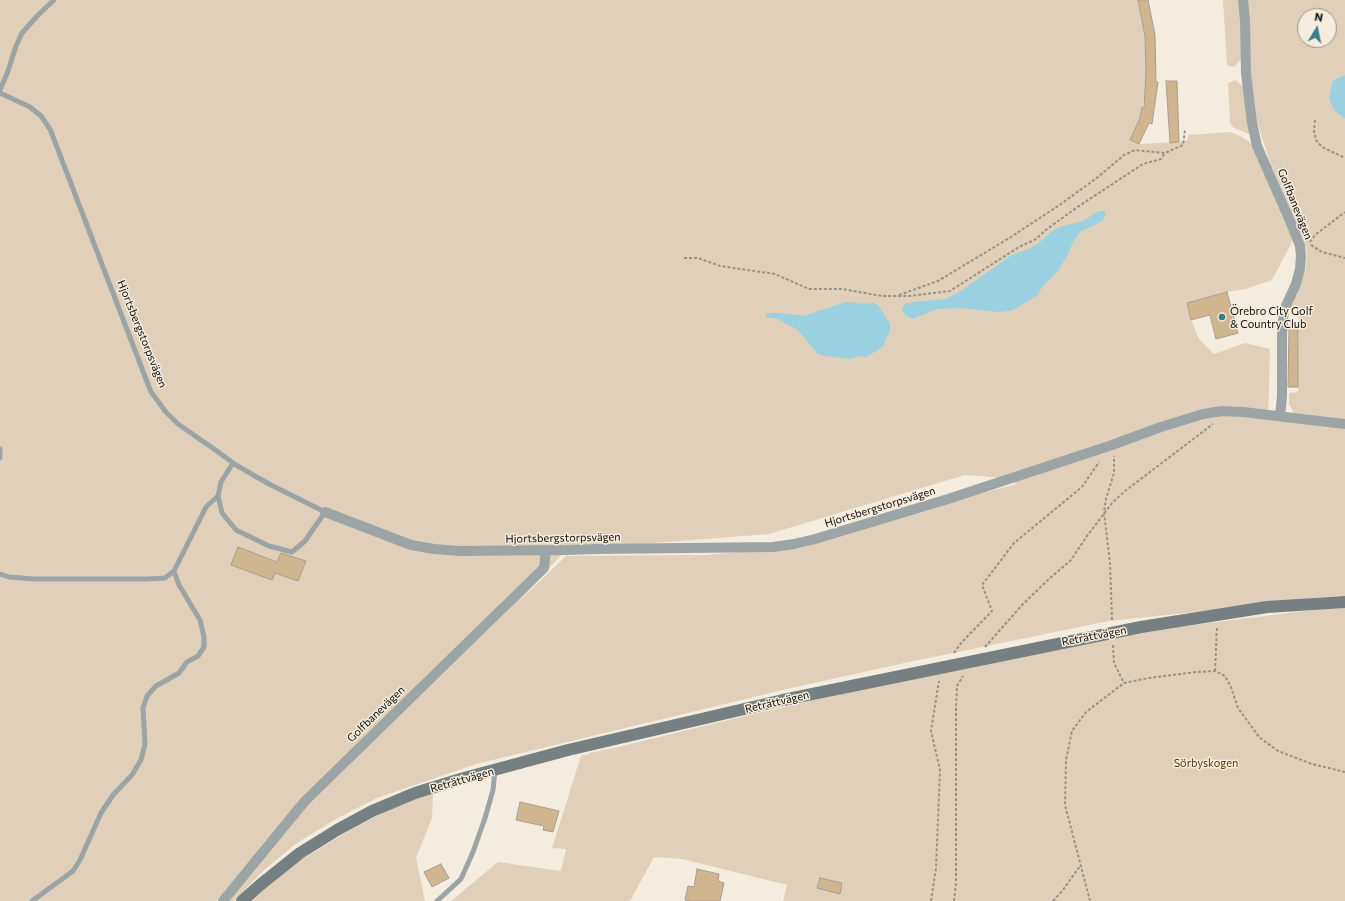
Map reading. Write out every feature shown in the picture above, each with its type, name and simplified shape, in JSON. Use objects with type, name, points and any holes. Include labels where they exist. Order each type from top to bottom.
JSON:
[{"type":"street","name":"Golfbanevägen","points":[[1243,0],[1246,72],[1252,123],[1257,146],[1291,223],[1300,246],[1301,256],[1298,276],[1284,310],[1282,334],[1282,396],[1280,416]]},
{"type":"street","name":"Hjortsbergstorpsvägen","points":[[325,512],[411,545],[459,551],[773,547],[794,544],[858,527],[948,499],[1109,446],[1162,426],[1203,414],[1230,411],[1345,424]]},
{"type":"street","name":"Golfbanevägen","points":[[223,901],[305,801],[544,568],[546,550]]},
{"type":"street","name":"Reträttvägen","points":[[242,901],[300,853],[366,814],[415,793],[568,750],[783,700],[1112,632],[1267,607],[1345,602]]},
{"type":"lane","points":[[0,90],[22,32],[54,0]]},
{"type":"lane","name":"Hjortsbergstorpsvägen","points":[[0,93],[30,107],[41,116],[50,129],[151,392],[166,412],[178,424],[214,448],[233,463],[269,484],[325,512]]},
{"type":"lane","points":[[0,449],[0,458]]},
{"type":"lane","points":[[233,463],[221,482],[218,496],[222,513],[236,530],[269,546],[292,552],[305,541],[325,512]]},
{"type":"lane","points":[[0,574],[9,577],[34,579],[147,580],[165,578],[174,571],[206,507],[218,496]]},
{"type":"lane","points":[[32,901],[73,871],[80,860],[101,813],[114,795],[132,775],[141,760],[145,744],[143,708],[147,696],[156,686],[179,673],[186,662],[198,656],[204,647],[204,637],[200,620],[179,585],[174,571]]},
{"type":"lane","points":[[437,901],[461,879],[470,859],[485,818],[493,790],[495,770]]},
{"type":"path","points":[[1315,120],[1314,130],[1316,140],[1322,147],[1345,158]]},
{"type":"path","points":[[684,258],[698,258],[720,266],[775,274],[808,289],[842,289],[882,296],[910,296],[950,290],[1013,250],[1036,239],[1047,229],[1142,164],[1161,158],[1165,153],[1183,144],[1185,130]]},
{"type":"path","points":[[898,296],[938,281],[1011,237],[1080,191],[1124,155],[1135,150],[1165,153]]},
{"type":"path","points":[[1345,212],[1315,235],[1309,244],[1322,252],[1345,258]]},
{"type":"path","points":[[954,901],[956,883],[957,686],[972,661],[1023,604],[1048,579],[1071,560],[1104,512],[1113,502],[1125,491],[1230,411]]},
{"type":"path","points":[[1109,446],[1114,457],[1114,473],[1106,499],[1104,512],[1110,563],[1114,662],[1124,683]]},
{"type":"path","points":[[1215,671],[1217,615]]},
{"type":"path","points":[[1090,901],[1065,805],[1066,760],[1072,731],[1086,712],[1124,683],[1165,676],[1215,671],[1225,676],[1231,687],[1238,708],[1260,737],[1278,751],[1312,764],[1345,772]]},
{"type":"path","points":[[1053,901],[1080,866]]},
{"type":"green space","points":[[0,0],[1138,0],[1145,36],[1146,71],[1144,99],[1140,118],[1130,140],[1140,144],[1179,142],[1188,140],[1188,135],[1230,132],[1242,137],[1254,145],[1293,237],[1290,246],[1272,280],[1246,289],[1227,292],[1187,303],[1191,320],[1199,339],[1214,354],[1245,343],[1270,349],[1268,419],[1345,428],[1345,596],[1320,597],[1109,621],[909,662],[787,689],[476,764],[377,798],[336,819],[297,843],[264,870],[234,901],[226,901],[258,852],[216,901],[0,901]],"holes":[[[965,475],[1004,478],[1017,484],[958,499],[793,547],[706,555],[566,556],[519,601],[566,550],[769,534]]]},
{"type":"green space","points":[[1223,0],[1239,0],[1241,59],[1235,66],[1232,67],[1227,64]]},
{"type":"green space","points":[[1248,0],[1345,0],[1345,75],[1333,80],[1341,116],[1345,119],[1345,420],[1294,413],[1289,404],[1289,393],[1298,392],[1299,309],[1291,309],[1291,304],[1306,269],[1307,252],[1300,231],[1269,159],[1256,119],[1251,75]]},
{"type":"green space","points":[[1235,80],[1243,86],[1251,135],[1234,128],[1230,123],[1228,83]]},
{"type":"green space","name":"Sörbyskogen","points":[[1345,608],[1345,901],[783,901],[787,885],[682,859],[654,857],[630,901],[451,901],[498,862],[561,871],[566,849],[552,848],[581,756],[589,753],[858,690],[1112,635],[1321,609]]},
{"type":"green space","points":[[433,794],[432,818],[416,858],[425,901],[249,901],[301,860],[352,829],[401,803]]},
{"type":"water","points":[[1345,75],[1345,119],[1334,110],[1329,98],[1333,80]]},
{"type":"water","points":[[1099,211],[1104,211],[1106,214],[1102,221],[1080,232],[1074,240],[1058,271],[1042,287],[1038,295],[1011,311],[998,312],[960,308],[937,309],[912,319],[905,315],[902,309],[906,303],[945,299],[956,294],[1012,255],[1039,243],[1052,231],[1062,226],[1081,222]]},
{"type":"water","points":[[846,302],[865,304],[873,303],[878,305],[890,324],[890,330],[883,346],[865,357],[858,356],[850,359],[824,356],[817,353],[797,329],[778,319],[766,317],[766,313],[804,316]]},
{"type":"building","points":[[1138,0],[1148,0],[1155,35],[1156,82],[1158,82],[1152,124],[1149,123],[1139,144],[1130,140],[1140,118],[1142,107],[1144,107],[1146,71],[1145,36]]},
{"type":"building","points":[[1166,81],[1177,81],[1179,142],[1170,143]]},
{"type":"building","name":"Örebro City Golf & Country Club","points":[[1227,292],[1238,333],[1216,339],[1210,315],[1191,320],[1187,303]]},
{"type":"building","points":[[1289,326],[1298,326],[1298,387],[1288,387]]},
{"type":"building","points":[[238,547],[277,562],[281,553],[306,561],[298,581],[275,573],[272,580],[231,565]]},
{"type":"building","points":[[520,802],[559,811],[553,832],[543,830],[544,826],[516,820]]},
{"type":"building","points":[[441,864],[449,878],[432,887],[424,872]]},
{"type":"building","points":[[697,869],[719,874],[718,881],[724,883],[720,901],[685,900],[688,886],[694,887]]},
{"type":"building","points":[[820,878],[842,883],[840,894],[817,888]]},
{"type":"place","name":"Örebro City Golf & Country Club","points":[[1222,317]]}]
